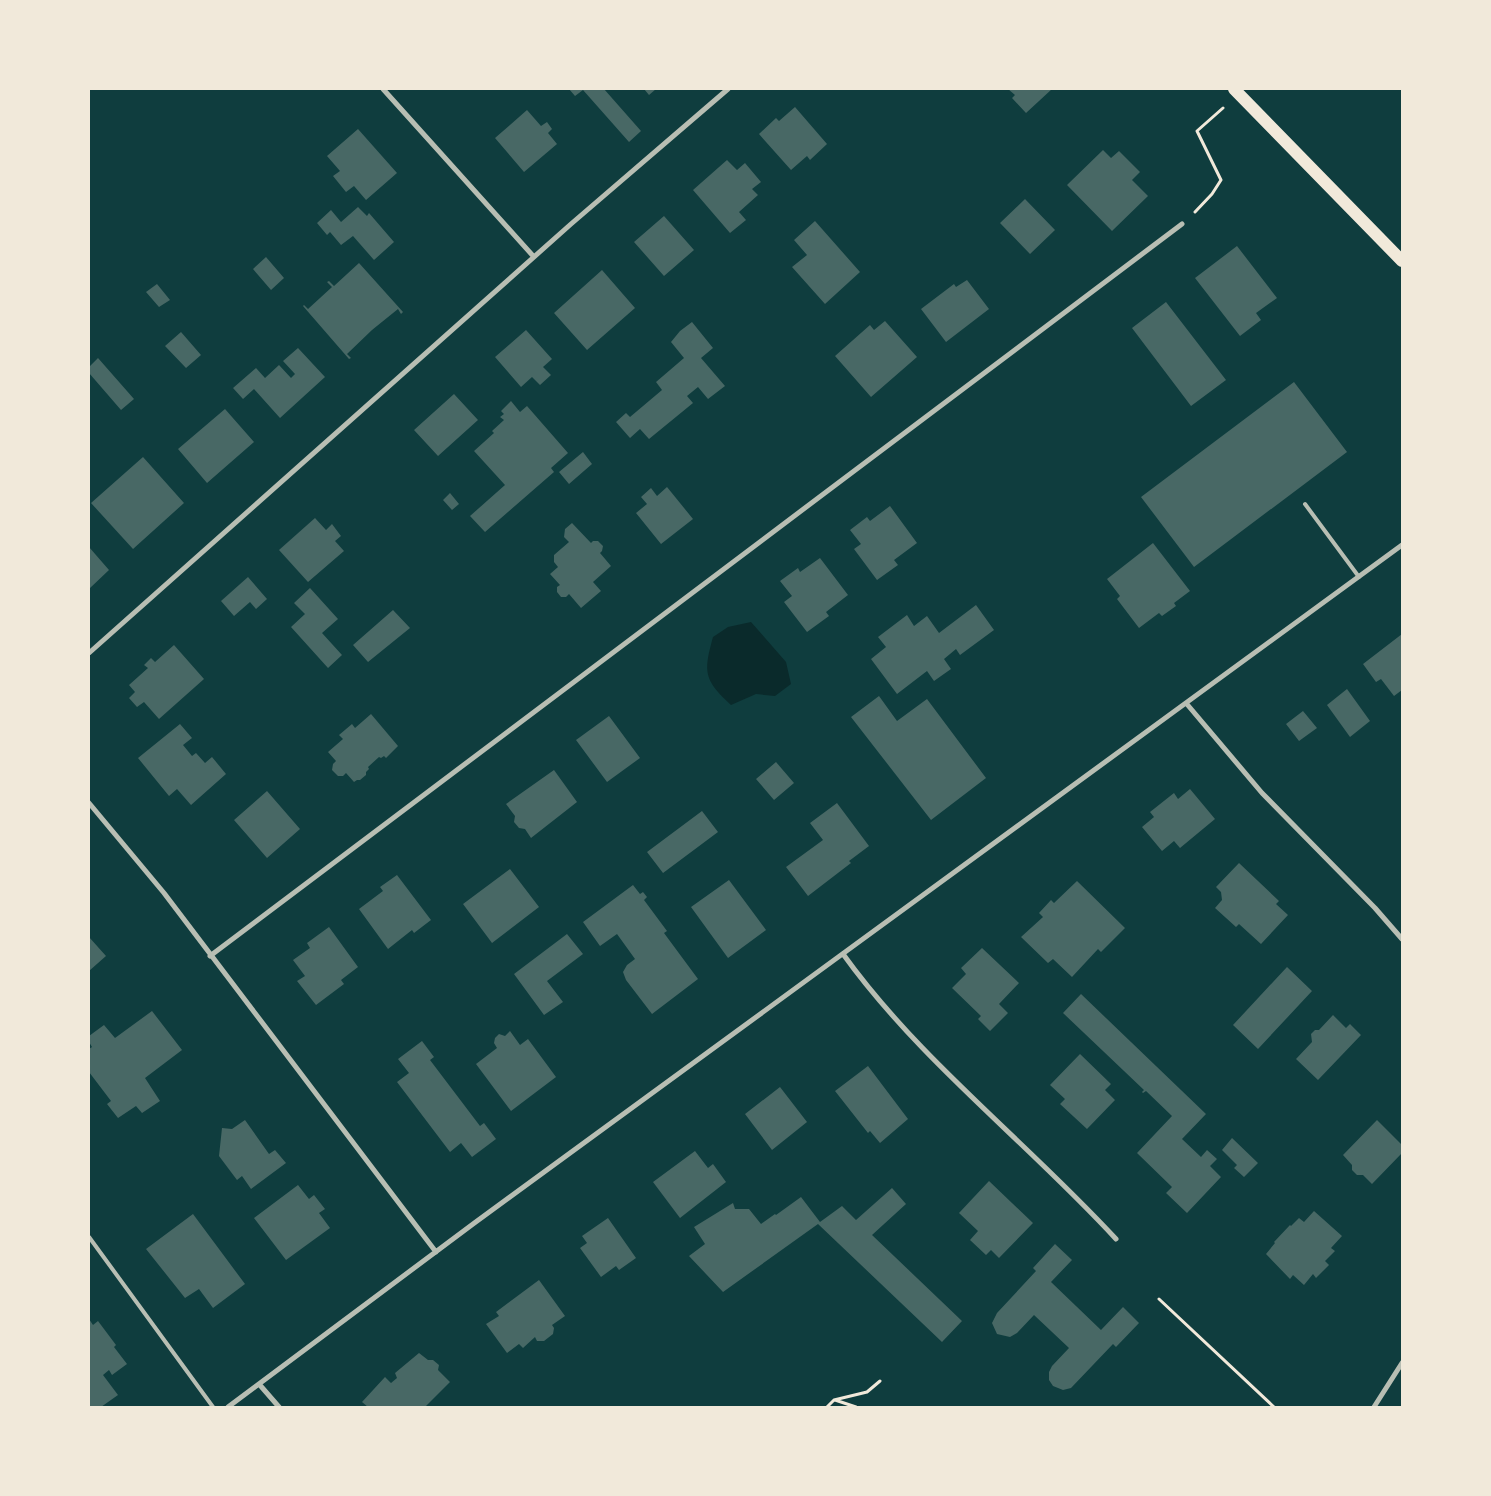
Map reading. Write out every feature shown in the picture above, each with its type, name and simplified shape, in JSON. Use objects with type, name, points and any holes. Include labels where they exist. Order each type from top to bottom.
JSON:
[{"type":"main road","points":[[1236,92],[1402,261]]},
{"type":"street","points":[[384,89],[534,257]]},
{"type":"street","points":[[89,653],[534,257],[728,89]]},
{"type":"street","points":[[210,956],[1182,224]]},
{"type":"street","points":[[228,1407],[436,1252],[1402,545]]},
{"type":"street","points":[[1186,703],[1262,792],[1402,938]]},
{"type":"street","points":[[89,803],[164,893],[436,1252]]},
{"type":"street","points":[[843,954],[884,1008],[913,1039],[1075,1196],[1116,1239]]},
{"type":"street","points":[[1374,1407],[1402,1363]]},
{"type":"street","points":[[259,1384],[279,1407]]},
{"type":"lane","points":[[1305,504],[1359,577]]},
{"type":"lane","points":[[89,1237],[213,1407]]},
{"type":"path","points":[[1182,224],[1212,194],[1221,180],[1197,131],[1236,92]]},
{"type":"path","points":[[1159,1299],[1274,1407]]},
{"type":"path","points":[[827,1407],[834,1400],[867,1392],[880,1381]]},
{"type":"path","points":[[834,1400],[856,1407]]},
{"type":"water","points":[[751,622],[786,662],[791,684],[775,696],[756,694],[731,705],[715,689],[708,675],[707,668],[710,649],[713,637],[728,627]]},
{"type":"building","points":[[569,89],[604,89],[641,131],[629,142],[583,90],[575,96]]},
{"type":"building","points":[[644,89],[656,89],[649,95]]},
{"type":"building","points":[[1008,89],[1052,89],[1026,113],[1012,98],[1015,95]]},
{"type":"building","points":[[795,107],[827,144],[810,160],[807,156],[791,170],[759,134],[776,118],[779,121]]},
{"type":"building","points":[[527,110],[541,126],[547,122],[552,129],[548,133],[557,144],[524,172],[495,138]]},
{"type":"building","points":[[358,129],[397,173],[366,200],[354,186],[346,192],[333,176],[340,171],[327,156]]},
{"type":"building","points":[[1103,150],[1111,158],[1119,151],[1140,172],[1132,180],[1148,196],[1112,231],[1067,185]]},
{"type":"building","points":[[727,160],[737,170],[745,163],[761,182],[752,189],[758,195],[739,212],[746,220],[730,233],[693,190]]},
{"type":"building","points":[[1025,199],[1055,230],[1030,254],[1000,223]]},
{"type":"building","points":[[358,207],[367,216],[369,213],[394,242],[374,260],[353,236],[341,245],[330,232],[327,235],[317,223],[331,210],[341,222]]},
{"type":"building","points":[[664,216],[694,250],[664,276],[634,242]]},
{"type":"building","points":[[815,221],[860,272],[825,304],[792,267],[807,255],[794,240]]},
{"type":"building","points":[[1237,246],[1277,298],[1256,313],[1261,320],[1240,336],[1195,278]]},
{"type":"building","points":[[266,257],[284,278],[271,290],[253,269]]},
{"type":"building","points":[[359,263],[403,312],[401,314],[398,309],[372,330],[347,354],[351,358],[349,359],[303,306],[308,309],[332,287],[327,282],[329,281],[334,286]]},
{"type":"building","points":[[602,270],[635,308],[587,350],[554,313]]},
{"type":"building","points":[[967,280],[989,309],[946,342],[921,309],[954,284],[956,287]]},
{"type":"building","points":[[157,284],[170,300],[159,307],[146,292]]},
{"type":"building","points":[[1166,302],[1226,380],[1191,406],[1132,328]]},
{"type":"building","points":[[885,321],[917,357],[871,397],[835,356],[870,325],[874,330]]},
{"type":"building","points":[[692,322],[713,348],[701,358],[725,386],[708,399],[698,387],[687,396],[693,403],[649,439],[640,429],[630,438],[616,422],[626,413],[630,417],[662,390],[656,382],[684,358],[671,342],[680,331]]},
{"type":"building","points":[[526,330],[552,359],[543,367],[551,375],[540,385],[532,377],[521,387],[495,357]]},
{"type":"building","points":[[181,332],[201,355],[186,368],[165,346]]},
{"type":"building","points":[[298,348],[325,377],[280,418],[254,389],[243,399],[233,388],[256,368],[265,378],[279,365],[291,378],[295,374],[283,361]]},
{"type":"building","points":[[98,358],[134,399],[121,410],[89,373],[89,367]]},
{"type":"building","points":[[1294,382],[1347,452],[1194,567],[1141,497]]},
{"type":"building","points":[[454,394],[478,420],[438,456],[414,430]]},
{"type":"building","points":[[511,401],[520,412],[527,406],[568,453],[551,468],[554,472],[485,532],[470,516],[505,485],[474,451],[494,433],[492,431],[504,420],[500,417],[504,414],[501,411]]},
{"type":"building","points":[[225,409],[254,442],[207,483],[178,449]]},
{"type":"building","points":[[583,452],[592,464],[569,484],[559,472]]},
{"type":"building","points":[[143,457],[184,503],[133,549],[91,503]]},
{"type":"building","points":[[667,487],[693,519],[661,544],[636,513],[647,504],[641,497],[651,488],[657,496]]},
{"type":"building","points":[[450,493],[459,504],[452,510],[443,500]]},
{"type":"building","points":[[890,506],[917,543],[894,560],[898,565],[877,580],[854,549],[861,544],[850,530],[867,517],[870,521]]},
{"type":"building","points":[[315,518],[326,530],[332,524],[341,536],[335,541],[344,551],[308,582],[279,550]]},
{"type":"building","points":[[572,523],[591,543],[598,541],[603,546],[600,553],[611,566],[593,582],[601,591],[581,608],[569,594],[566,597],[561,597],[557,592],[557,587],[560,585],[550,574],[558,567],[554,562],[554,555],[569,542],[564,537],[565,529]]},
{"type":"building","points":[[1153,543],[1190,591],[1174,603],[1176,606],[1162,616],[1159,613],[1139,628],[1117,599],[1120,596],[1107,579]]},
{"type":"building","points":[[89,547],[109,570],[89,589]]},
{"type":"building","points":[[820,558],[848,595],[826,612],[829,616],[807,632],[784,602],[792,596],[780,581],[798,568],[800,572]]},
{"type":"building","points":[[248,577],[267,599],[256,609],[250,602],[234,616],[221,601]]},
{"type":"building","points":[[310,588],[338,619],[322,633],[342,655],[328,668],[291,627],[305,614],[294,603]]},
{"type":"building","points":[[976,605],[994,630],[960,655],[956,649],[944,659],[951,669],[934,681],[927,671],[897,694],[871,659],[886,647],[878,637],[907,615],[914,626],[927,616],[939,633]]},
{"type":"building","points":[[393,610],[410,628],[368,662],[353,645]]},
{"type":"building","points":[[1402,634],[1402,690],[1394,696],[1381,679],[1376,682],[1363,664]]},
{"type":"building","points":[[174,645],[204,679],[159,719],[144,702],[137,707],[129,698],[135,692],[129,685],[148,668],[144,665],[151,658],[155,662]]},
{"type":"building","points":[[1347,689],[1370,721],[1350,737],[1327,705]]},
{"type":"building","points":[[879,696],[897,721],[927,699],[986,778],[931,820],[851,717]]},
{"type":"building","points":[[1303,711],[1317,728],[1299,741],[1286,724]]},
{"type":"building","points":[[371,714],[398,746],[386,758],[384,756],[379,757],[368,767],[366,775],[360,780],[354,782],[346,773],[343,776],[338,776],[332,770],[333,764],[336,761],[328,752],[343,739],[339,735],[352,724],[355,728]]},
{"type":"building","points":[[609,716],[640,758],[607,782],[576,740]]},
{"type":"building","points":[[180,724],[192,738],[183,745],[192,756],[196,753],[205,763],[212,757],[226,774],[191,805],[177,789],[169,796],[138,758]]},
{"type":"building","points":[[776,762],[794,783],[774,800],[756,779]]},
{"type":"building","points":[[554,770],[577,802],[531,838],[525,829],[519,828],[514,822],[515,816],[506,804]]},
{"type":"building","points":[[1190,789],[1215,819],[1180,848],[1174,841],[1162,851],[1142,827],[1154,817],[1150,812],[1174,793],[1178,799]]},
{"type":"building","points":[[267,791],[300,829],[267,858],[234,820]]},
{"type":"building","points":[[837,803],[869,846],[849,861],[851,863],[808,896],[786,867],[823,840],[810,823]]},
{"type":"building","points":[[702,811],[718,832],[663,873],[647,852]]},
{"type":"building","points":[[1239,863],[1279,901],[1276,904],[1288,915],[1261,944],[1239,924],[1236,927],[1215,908],[1222,900],[1221,892],[1216,887]]},
{"type":"building","points":[[510,869],[539,907],[492,943],[463,904]]},
{"type":"building","points":[[397,875],[431,920],[414,933],[412,930],[388,949],[359,909],[383,891],[380,887]]},
{"type":"building","points":[[729,880],[766,930],[728,958],[691,907]]},
{"type":"building","points":[[1077,881],[1125,928],[1101,952],[1098,949],[1072,977],[1053,959],[1048,963],[1021,937],[1043,917],[1039,913],[1051,900],[1054,903]]},
{"type":"building","points":[[633,885],[640,894],[643,892],[647,897],[644,900],[667,931],[664,933],[698,979],[652,1014],[626,980],[623,972],[627,965],[635,959],[617,934],[600,946],[583,922]]},
{"type":"building","points":[[329,927],[358,967],[341,980],[344,984],[316,1005],[297,981],[305,976],[293,960],[310,948],[307,943]]},
{"type":"building","points":[[567,934],[583,954],[547,981],[563,1002],[544,1015],[514,974]]},
{"type":"building","points":[[89,937],[106,956],[89,971]]},
{"type":"building","points":[[982,948],[1019,983],[999,1004],[1008,1013],[990,1031],[978,1019],[981,1016],[952,988],[966,974],[961,968]]},
{"type":"building","points":[[1287,967],[1312,991],[1258,1049],[1233,1025]]},
{"type":"building","points":[[1081,994],[1206,1114],[1182,1139],[1201,1157],[1207,1150],[1217,1159],[1210,1166],[1221,1177],[1187,1213],[1166,1193],[1172,1187],[1137,1153],[1172,1116],[1146,1091],[1143,1093],[1144,1090],[1063,1013]]},
{"type":"building","points":[[152,1011],[182,1050],[145,1078],[160,1101],[142,1113],[136,1106],[118,1118],[107,1104],[111,1101],[89,1072],[89,1049],[92,1047],[89,1042],[89,1036],[104,1025],[115,1038]]},
{"type":"building","points":[[1333,1015],[1346,1028],[1350,1024],[1361,1035],[1318,1080],[1296,1059],[1312,1042],[1311,1034],[1315,1030],[1319,1030]]},
{"type":"building","points":[[510,1031],[520,1045],[528,1039],[556,1077],[511,1111],[476,1064],[497,1048],[494,1043],[495,1038],[499,1034],[505,1036]]},
{"type":"building","points":[[422,1041],[434,1057],[430,1060],[480,1126],[484,1123],[496,1139],[472,1157],[461,1143],[450,1152],[397,1082],[409,1073],[398,1059]]},
{"type":"building","points":[[1080,1054],[1111,1084],[1105,1090],[1115,1100],[1087,1129],[1060,1104],[1065,1099],[1050,1085]]},
{"type":"building","points":[[868,1066],[908,1119],[880,1143],[870,1131],[868,1133],[835,1091]]},
{"type":"building","points":[[780,1087],[807,1122],[772,1150],[745,1114]]},
{"type":"building","points":[[245,1120],[269,1154],[275,1150],[286,1163],[251,1189],[242,1176],[237,1180],[219,1156],[222,1128],[232,1129]]},
{"type":"building","points":[[1377,1120],[1402,1145],[1402,1153],[1372,1184],[1363,1175],[1357,1175],[1352,1170],[1352,1165],[1343,1155]]},
{"type":"building","points":[[1232,1138],[1258,1163],[1244,1177],[1234,1168],[1237,1165],[1222,1150]]},
{"type":"building","points":[[695,1151],[708,1168],[713,1164],[726,1182],[680,1218],[653,1182]]},
{"type":"building","points":[[989,1181],[1033,1223],[999,1258],[991,1250],[986,1255],[970,1240],[978,1231],[959,1213]]},
{"type":"building","points":[[298,1185],[309,1199],[314,1195],[325,1209],[319,1213],[330,1228],[286,1260],[254,1218]]},
{"type":"building","points":[[892,1188],[906,1204],[872,1235],[962,1321],[942,1342],[818,1224],[723,1292],[689,1256],[705,1244],[694,1227],[733,1203],[735,1209],[749,1209],[761,1224],[801,1197],[820,1222],[842,1206],[856,1220]]},
{"type":"building","points":[[1314,1211],[1342,1236],[1331,1248],[1335,1251],[1325,1261],[1329,1265],[1316,1278],[1313,1274],[1304,1285],[1293,1275],[1290,1279],[1266,1254],[1290,1225],[1299,1218],[1304,1222]]},
{"type":"building","points":[[193,1214],[245,1284],[213,1308],[199,1289],[185,1298],[146,1249]]},
{"type":"building","points":[[608,1218],[636,1258],[619,1270],[616,1266],[601,1277],[580,1248],[587,1243],[582,1236]]},
{"type":"building","points":[[1055,1244],[1072,1260],[1051,1282],[1101,1330],[1123,1307],[1139,1323],[1116,1347],[1113,1344],[1071,1388],[1063,1390],[1053,1386],[1049,1380],[1049,1372],[1052,1366],[1069,1348],[1034,1315],[1017,1333],[1010,1337],[997,1334],[992,1323],[997,1313],[1036,1271],[1033,1268]]},
{"type":"building","points":[[539,1280],[565,1316],[552,1325],[554,1328],[553,1334],[544,1341],[537,1341],[535,1337],[523,1348],[519,1344],[507,1353],[486,1324],[499,1316],[496,1312]]},
{"type":"building","points":[[89,1319],[93,1325],[98,1321],[116,1345],[114,1347],[127,1364],[112,1375],[109,1370],[103,1375],[118,1395],[101,1407],[89,1407]]},
{"type":"building","points":[[419,1353],[439,1365],[438,1370],[450,1382],[425,1407],[368,1407],[362,1402],[385,1377],[391,1383],[397,1378],[395,1373]]}]
